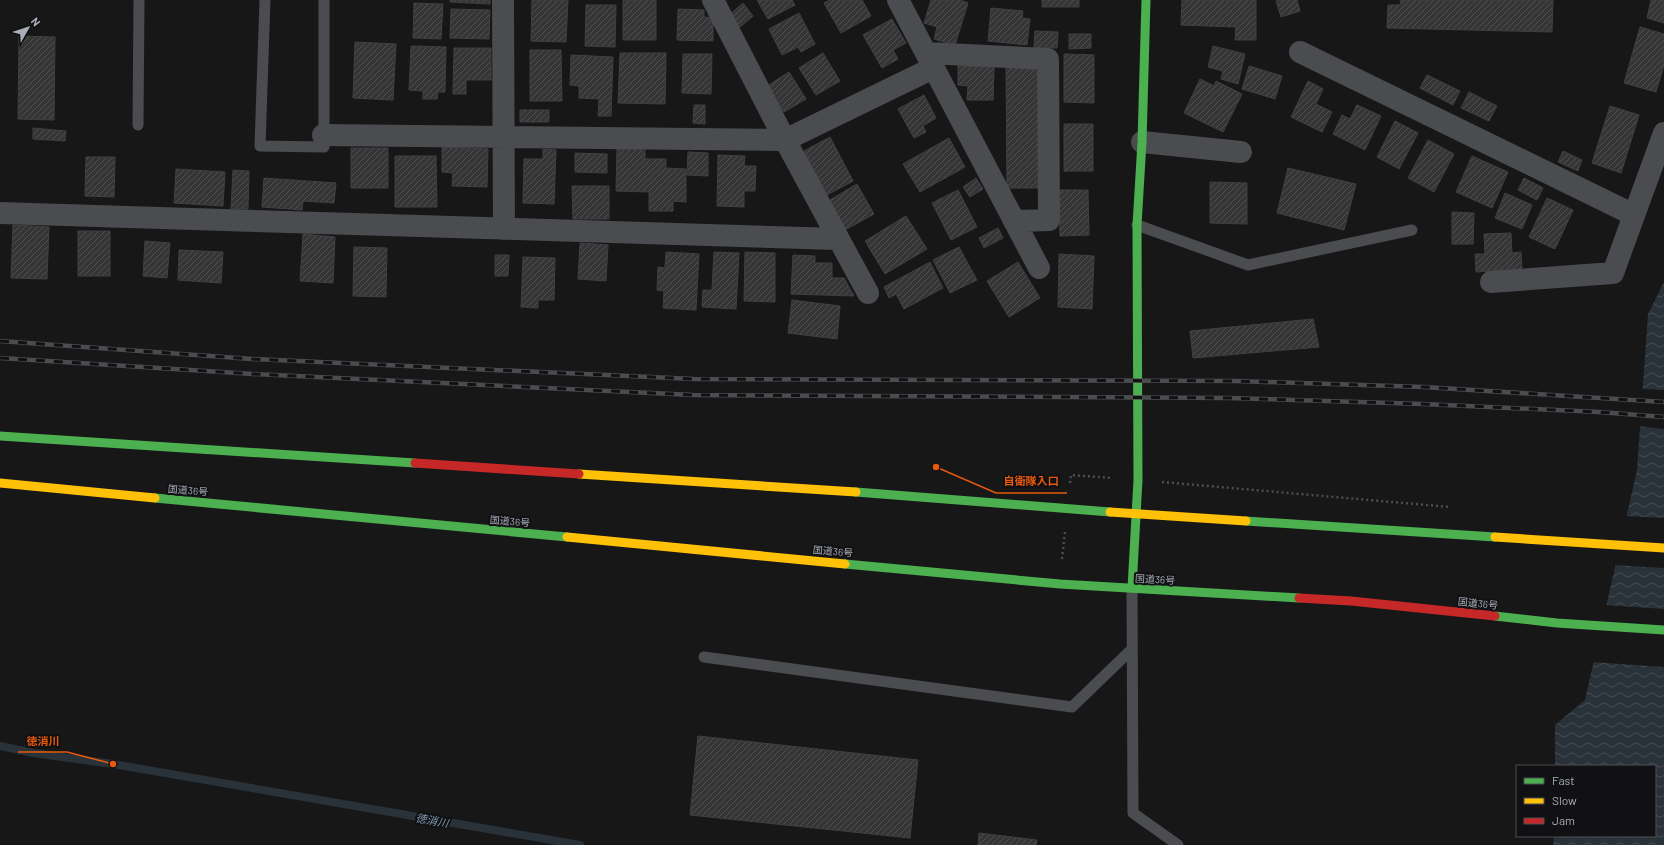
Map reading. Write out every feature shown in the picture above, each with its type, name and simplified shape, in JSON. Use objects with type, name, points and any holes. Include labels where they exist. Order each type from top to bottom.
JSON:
[{"type":"main road","points":[[1132,588],[1138,480],[1137,225],[1142,142],[1146,0]]},
{"type":"main road","points":[[0,436],[912,496],[1137,514],[1664,548]]},
{"type":"main road","name":"国道36号","points":[[0,483],[1060,584],[1351,601],[1557,623],[1664,630]]},
{"type":"street","points":[[503,0],[504,229]]},
{"type":"street","points":[[713,0],[785,140],[868,293]]},
{"type":"street","points":[[898,0],[1039,268]]},
{"type":"street","points":[[1300,52],[1634,214]]},
{"type":"street","points":[[323,135],[785,140],[930,61],[1048,59],[1049,220],[1014,220]]},
{"type":"street","points":[[1491,282],[1613,274],[1664,133]]},
{"type":"street","points":[[1142,142],[1241,152]]},
{"type":"street","points":[[0,212],[838,239]]},
{"type":"lane","points":[[138,125],[139,0]]},
{"type":"lane","points":[[265,0],[260,146],[324,147],[324,0]]},
{"type":"lane","points":[[1137,225],[1248,264],[1412,230]]},
{"type":"lane","points":[[1132,588],[1131,650],[1133,813],[1178,845]]},
{"type":"lane","points":[[704,657],[1072,707],[1131,650]]},
{"type":"path","points":[[1060,584],[1070,475],[1452,507]]},
{"type":"water","points":[[1664,282],[1664,845],[1553,845],[1554,837],[1656,837],[1656,765],[1555,765],[1555,725],[1585,700],[1637,470],[1648,314]]},
{"type":"pier","points":[[1641,389],[1664,390],[1664,429],[1638,426]]},
{"type":"pier","points":[[1625,516],[1664,518],[1664,568],[1614,565]]},
{"type":"pier","points":[[1605,605],[1664,609],[1664,667],[1592,662]]},
{"type":"building","points":[[450,0],[490,0],[490,4],[450,2]]},
{"type":"building","points":[[532,0],[568,0],[566,42],[531,41]]},
{"type":"building","points":[[623,0],[656,0],[656,40],[623,40]]},
{"type":"building","points":[[757,0],[792,0],[795,5],[768,19]]},
{"type":"building","points":[[830,0],[862,0],[871,16],[841,33],[824,3]]},
{"type":"building","points":[[931,0],[960,0],[968,3],[955,45],[934,39],[937,27],[924,23]]},
{"type":"building","points":[[1042,0],[1079,0],[1079,7],[1042,7]]},
{"type":"building","points":[[1182,0],[1256,0],[1256,40],[1235,40],[1236,27],[1181,25]]},
{"type":"building","points":[[1297,0],[1300,11],[1281,17],[1276,1]]},
{"type":"building","points":[[1401,0],[1553,0],[1552,32],[1387,28],[1388,5],[1400,5]]},
{"type":"building","points":[[1651,0],[1664,0],[1664,23],[1647,18]]},
{"type":"building","points":[[414,3],[443,4],[441,39],[413,38]]},
{"type":"building","points":[[743,3],[753,16],[740,27],[729,15]]},
{"type":"building","points":[[586,5],[616,5],[615,47],[585,46]]},
{"type":"building","points":[[991,8],[1023,11],[1022,18],[1030,19],[1027,45],[988,41]]},
{"type":"building","points":[[451,9],[490,10],[489,39],[450,38]]},
{"type":"building","points":[[678,9],[704,10],[704,17],[713,18],[713,41],[677,40]]},
{"type":"building","points":[[799,13],[815,44],[801,52],[798,47],[782,55],[769,29]]},
{"type":"building","points":[[892,19],[906,43],[893,50],[898,59],[882,68],[863,35]]},
{"type":"building","points":[[1640,27],[1664,34],[1664,65],[1656,92],[1624,83]]},
{"type":"building","points":[[1035,31],[1058,32],[1057,48],[1034,48]]},
{"type":"building","points":[[1069,34],[1091,34],[1091,48],[1069,49]]},
{"type":"building","points":[[19,36],[55,37],[54,120],[18,119]]},
{"type":"building","points":[[355,42],[396,44],[393,100],[353,98]]},
{"type":"building","points":[[411,46],[446,47],[445,92],[438,92],[437,99],[423,99],[423,91],[409,90]]},
{"type":"building","points":[[1213,46],[1245,54],[1238,84],[1221,79],[1223,71],[1208,67]]},
{"type":"building","points":[[454,48],[491,48],[491,80],[466,80],[466,94],[453,94]]},
{"type":"building","points":[[530,50],[561,50],[562,101],[530,101]]},
{"type":"building","points":[[620,53],[666,53],[665,104],[618,103]]},
{"type":"building","points":[[823,53],[840,81],[816,95],[799,68]]},
{"type":"building","points":[[683,54],[712,54],[711,94],[682,93]]},
{"type":"building","points":[[1064,54],[1094,55],[1094,103],[1064,102]]},
{"type":"building","points":[[571,55],[613,57],[611,116],[598,116],[599,99],[579,98],[579,86],[570,85]]},
{"type":"building","points":[[958,66],[994,67],[993,100],[967,100],[968,86],[958,85]]},
{"type":"building","points":[[1006,66],[1040,66],[1041,188],[1007,188]]},
{"type":"building","points":[[1249,66],[1282,76],[1275,99],[1242,89]]},
{"type":"building","points":[[789,72],[806,99],[784,112],[767,86]]},
{"type":"building","points":[[1427,75],[1460,91],[1453,105],[1420,88]]},
{"type":"building","points":[[1200,79],[1214,86],[1216,81],[1242,94],[1223,132],[1184,113]]},
{"type":"building","points":[[1308,81],[1323,89],[1316,104],[1332,112],[1322,132],[1291,117]]},
{"type":"building","points":[[1469,92],[1497,106],[1489,121],[1461,108]]},
{"type":"building","points":[[924,95],[936,118],[923,126],[926,132],[914,138],[898,109]]},
{"type":"building","points":[[694,105],[705,105],[705,124],[693,123]]},
{"type":"building","points":[[1357,105],[1381,116],[1365,150],[1333,134],[1342,115],[1350,119]]},
{"type":"building","points":[[1610,106],[1639,115],[1621,173],[1592,163]]},
{"type":"building","points":[[520,110],[549,110],[549,122],[520,122]]},
{"type":"building","points":[[1395,121],[1418,133],[1399,169],[1377,157]]},
{"type":"building","points":[[1064,124],[1093,124],[1093,171],[1064,171]]},
{"type":"building","points":[[33,128],[66,131],[65,141],[33,139]]},
{"type":"building","points":[[830,137],[853,181],[827,195],[804,151]]},
{"type":"building","points":[[949,138],[965,167],[920,192],[903,164]]},
{"type":"building","points":[[1428,140],[1454,154],[1434,192],[1408,178]]},
{"type":"building","points":[[442,147],[488,149],[487,187],[452,186],[453,173],[442,172]]},
{"type":"building","points":[[351,148],[388,148],[388,188],[351,188]]},
{"type":"building","points":[[543,149],[556,150],[554,204],[523,203],[524,159],[543,159]]},
{"type":"building","points":[[617,149],[645,150],[645,159],[666,159],[666,168],[686,169],[686,202],[673,201],[673,211],[649,211],[649,192],[616,191]]},
{"type":"building","points":[[1563,151],[1582,160],[1578,171],[1558,162]]},
{"type":"building","points":[[688,152],[708,153],[708,176],[687,175]]},
{"type":"building","points":[[575,153],[607,154],[607,173],[575,172]]},
{"type":"building","points":[[718,155],[745,156],[744,166],[756,166],[755,191],[744,191],[744,207],[717,206]]},
{"type":"building","points":[[395,156],[436,156],[437,207],[395,207]]},
{"type":"building","points":[[1472,156],[1508,172],[1492,208],[1456,192]]},
{"type":"building","points":[[86,157],[115,157],[114,197],[85,196]]},
{"type":"building","points":[[1288,168],[1356,184],[1344,230],[1277,213]]},
{"type":"building","points":[[176,169],[225,172],[223,206],[174,203]]},
{"type":"building","points":[[233,170],[249,171],[248,209],[231,209]]},
{"type":"building","points":[[264,178],[336,183],[334,203],[303,201],[302,210],[262,207]]},
{"type":"building","points":[[976,178],[983,189],[970,197],[963,187]]},
{"type":"building","points":[[1524,178],[1543,188],[1537,200],[1518,190]]},
{"type":"building","points":[[1210,182],[1247,183],[1247,224],[1210,223]]},
{"type":"building","points":[[857,184],[874,214],[845,230],[828,201]]},
{"type":"building","points":[[572,186],[609,186],[609,219],[573,219]]},
{"type":"building","points":[[958,190],[977,227],[951,240],[932,203]]},
{"type":"building","points":[[1059,190],[1088,190],[1089,235],[1060,236]]},
{"type":"building","points":[[1505,193],[1532,205],[1522,229],[1495,218]]},
{"type":"building","points":[[1547,198],[1573,210],[1555,249],[1529,237]]},
{"type":"building","points":[[1452,212],[1474,213],[1473,244],[1452,244]]},
{"type":"building","points":[[906,216],[927,249],[885,274],[865,241]]},
{"type":"building","points":[[13,225],[49,227],[47,279],[11,278]]},
{"type":"building","points":[[998,228],[1003,238],[984,248],[979,238]]},
{"type":"building","points":[[78,231],[110,231],[110,276],[78,276]]},
{"type":"building","points":[[1511,233],[1512,253],[1521,252],[1522,269],[1476,272],[1475,254],[1485,254],[1484,234]]},
{"type":"building","points":[[303,234],[335,237],[333,283],[300,281]]},
{"type":"building","points":[[145,241],[170,243],[167,278],[143,276]]},
{"type":"building","points":[[580,243],[608,245],[606,281],[578,279]]},
{"type":"building","points":[[354,247],[387,248],[386,297],[353,296]]},
{"type":"building","points":[[959,247],[977,280],[950,293],[933,260]]},
{"type":"building","points":[[179,250],[223,252],[221,283],[178,280]]},
{"type":"building","points":[[666,252],[699,254],[696,310],[663,308],[664,291],[657,290],[658,267],[665,268]]},
{"type":"building","points":[[714,252],[739,253],[736,309],[702,307],[703,290],[712,290]]},
{"type":"building","points":[[745,252],[775,253],[775,302],[744,301]]},
{"type":"building","points":[[1059,254],[1094,256],[1092,309],[1058,307]]},
{"type":"building","points":[[495,255],[509,255],[508,276],[495,276]]},
{"type":"building","points":[[793,255],[815,256],[815,263],[832,263],[832,278],[844,278],[854,296],[791,294]]},
{"type":"building","points":[[523,257],[555,258],[554,300],[538,300],[538,308],[521,307]]},
{"type":"building","points":[[930,262],[943,288],[904,309],[896,294],[889,298],[884,287]]},
{"type":"building","points":[[1018,262],[1040,298],[1009,317],[987,281]]},
{"type":"building","points":[[792,300],[840,306],[837,339],[788,333]]},
{"type":"building","points":[[1313,319],[1319,347],[1193,358],[1190,331]]},
{"type":"building","points":[[698,736],[918,760],[910,838],[690,815]]},
{"type":"building","points":[[979,833],[1037,840],[1036,845],[978,845]]},
{"type":"waterway","name":"徳消川","points":[[0,746],[33,753],[113,764],[580,845]]},
{"type":"railway","points":[[0,341],[252,359],[694,379],[1236,381],[1424,387],[1664,402]]},
{"type":"railway","points":[[0,358],[253,374],[693,395],[1228,398],[1423,404],[1599,412],[1664,417]]},
{"type":"traffic: fast","points":[[1132,588],[1138,480],[1137,225],[1142,142],[1146,0]]},
{"type":"traffic: fast","points":[[0,436],[415,463]]},
{"type":"traffic: fast","points":[[856,492],[1110,512]]},
{"type":"traffic: fast","points":[[155,498],[567,537]]},
{"type":"traffic: fast","points":[[1246,521],[1495,537]]},
{"type":"traffic: fast","points":[[845,564],[1060,584],[1299,598]]},
{"type":"traffic: fast","points":[[1495,616],[1557,623],[1664,630]]},
{"type":"traffic: slow","points":[[579,474],[856,492]]},
{"type":"traffic: slow","points":[[0,483],[155,498]]},
{"type":"traffic: slow","points":[[1110,512],[1246,521]]},
{"type":"traffic: slow","points":[[567,537],[845,564]]},
{"type":"traffic: slow","points":[[1495,537],[1664,548]]},
{"type":"traffic: jam","points":[[415,463],[579,474]]},
{"type":"traffic: jam","points":[[1299,598],[1351,601],[1495,616]]},
{"type":"place","name":"自衛隊入口","points":[[936,467]]},
{"type":"place","name":"徳消川","points":[[113,764]]}]
